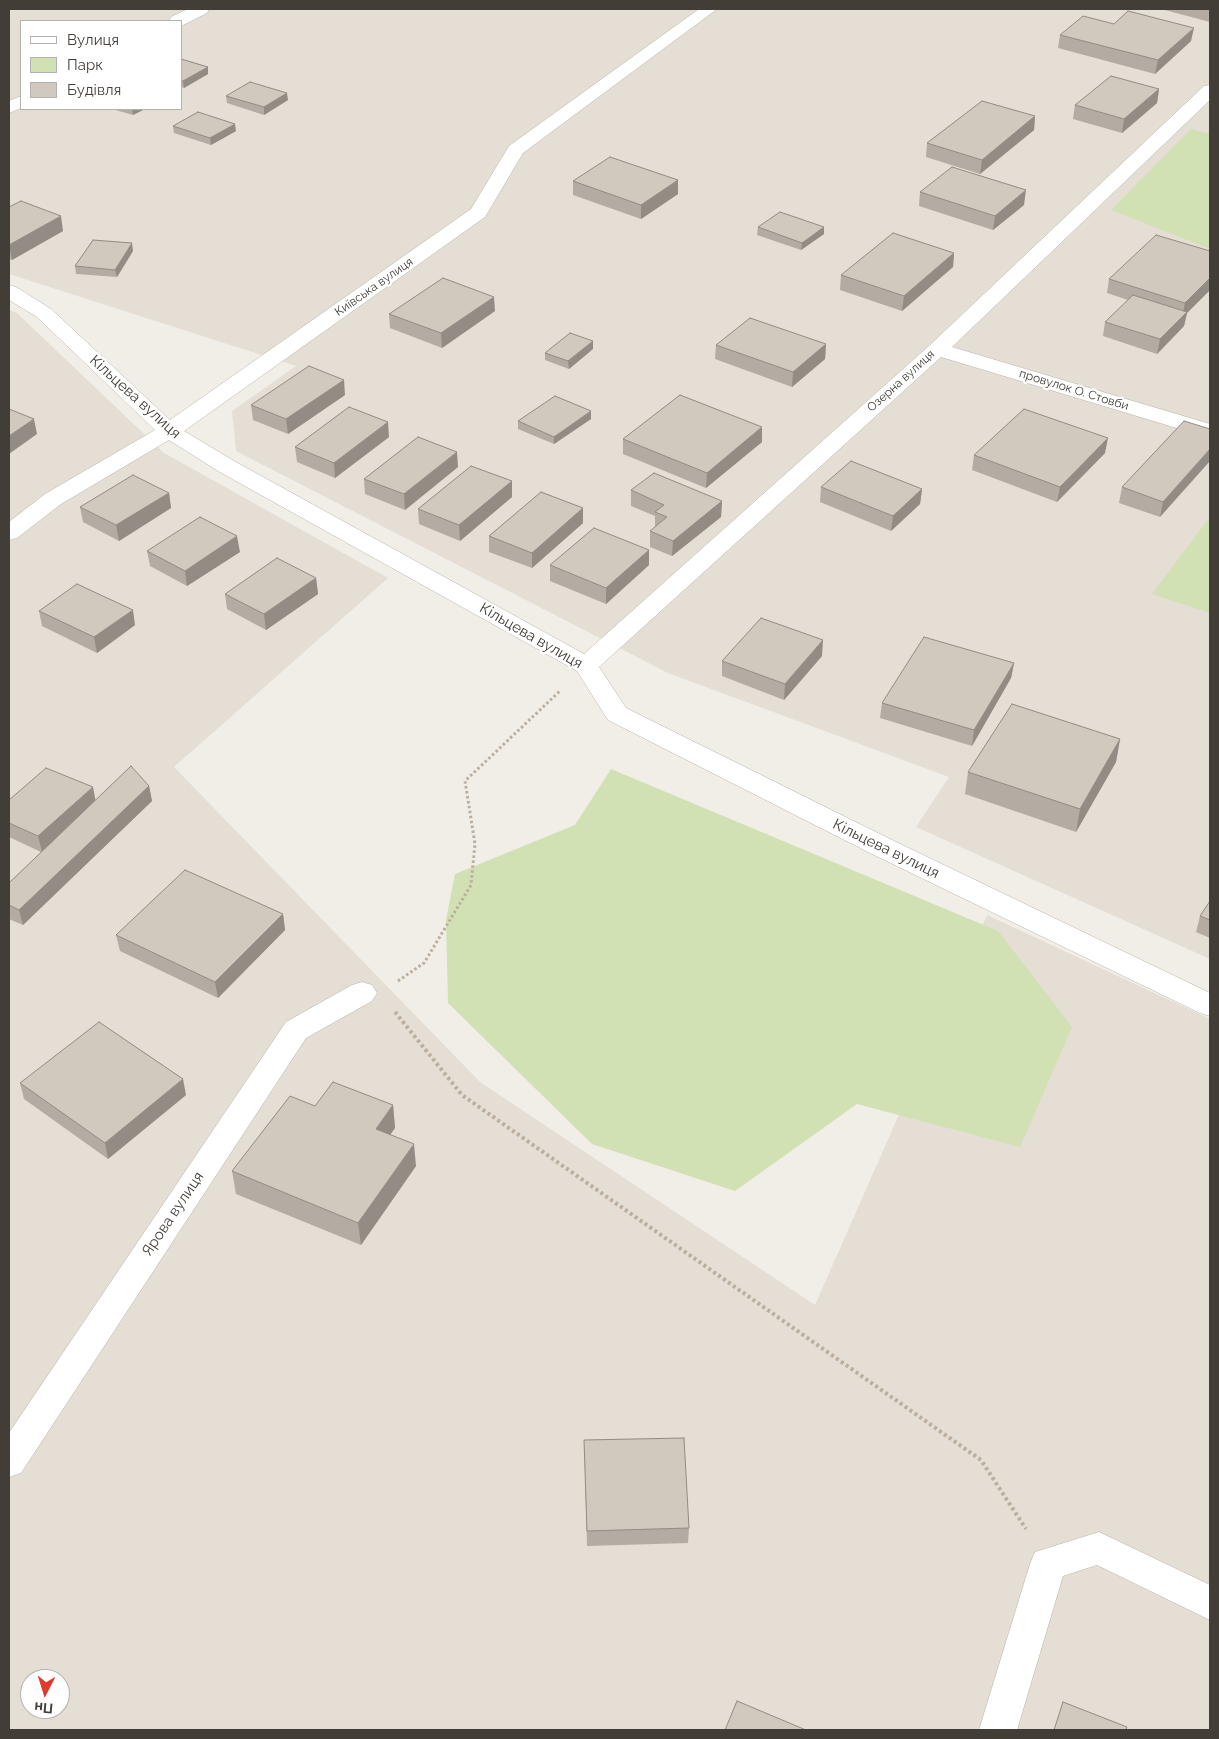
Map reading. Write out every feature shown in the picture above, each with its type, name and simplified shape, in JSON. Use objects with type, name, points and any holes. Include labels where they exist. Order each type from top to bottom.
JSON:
[{"type":"street","points":[[179,20],[201,9]]},
{"type":"street","name":"Київська вулиця","points":[[9,533],[53,499],[169,431],[478,213],[516,150],[709,9]]},
{"type":"street","name":"Озерна вулиця","points":[[586,666],[1194,116],[1210,90]]},
{"type":"street","points":[[9,108],[20,102]]},
{"type":"street","name":"Кільцева вулиця","points":[[9,291],[44,313],[169,431],[226,466],[586,666],[617,714],[882,848],[1210,1005]]},
{"type":"street","name":"провулок О. Стовби","points":[[937,349],[1210,431]]},
{"type":"street","name":"Ярова вулиця","points":[[9,1462],[296,1030],[371,993]]},
{"type":"street","points":[[998,1730],[1048,1564],[1099,1548],[1210,1603]]},
{"type":"path","points":[[586,666],[466,781],[475,844],[471,884],[424,963],[371,993],[392,1009],[462,1095],[981,1460],[1048,1564]]},
{"type":"shaded area","points":[[9,9],[1210,9],[1210,959],[916,827],[949,777],[668,673],[236,451],[232,411],[296,366],[9,274]]},
{"type":"shaded area","points":[[9,310],[17,313],[164,453],[388,578],[174,767],[480,1082],[815,1305],[987,915],[1210,1019],[1210,1730],[9,1730]]},
{"type":"green space","points":[[1191,129],[1210,134],[1210,249],[1111,210]]},
{"type":"green space","points":[[1210,517],[1210,613],[1152,594]]},
{"type":"green space","points":[[611,769],[998,931],[1072,1027],[1020,1147],[857,1104],[735,1191],[592,1144],[448,1003],[446,920],[455,874],[575,825]]},
{"type":"building","points":[[1128,11],[1194,28],[1158,60],[1060,35],[1083,16],[1114,24]]},
{"type":"building","points":[[182,59],[208,67],[183,81]]},
{"type":"building","points":[[1111,76],[1159,89],[1124,119],[1075,105]]},
{"type":"building","points":[[250,82],[287,93],[264,107],[226,96]]},
{"type":"building","points":[[982,101],[1035,116],[982,160],[927,143]]},
{"type":"building","points":[[198,112],[235,124],[210,138],[173,126]]},
{"type":"building","points":[[610,157],[678,180],[641,205],[573,181]]},
{"type":"building","points":[[952,167],[1026,190],[995,216],[920,192]]},
{"type":"building","points":[[21,201],[61,216],[9,245],[9,207]]},
{"type":"building","points":[[780,212],[824,227],[802,243],[758,227]]},
{"type":"building","points":[[893,233],[954,253],[904,296],[841,275]]},
{"type":"building","points":[[1156,235],[1210,251],[1210,278],[1185,303],[1109,279]]},
{"type":"building","points":[[93,240],[132,243],[115,270],[75,266]]},
{"type":"building","points":[[443,278],[494,297],[441,333],[389,314]]},
{"type":"building","points":[[1133,295],[1187,312],[1160,339],[1105,322]]},
{"type":"building","points":[[750,318],[826,344],[793,372],[716,345]]},
{"type":"building","points":[[570,333],[593,341],[568,361],[545,353]]},
{"type":"building","points":[[309,366],[344,380],[286,419],[251,405]]},
{"type":"building","points":[[680,395],[762,427],[707,473],[623,439]]},
{"type":"building","points":[[555,396],[591,411],[554,437],[518,421]]},
{"type":"building","points":[[349,407],[388,422],[334,463],[295,447]]},
{"type":"building","points":[[9,409],[34,419],[9,436]]},
{"type":"building","points":[[1024,409],[1108,438],[1060,487],[974,455]]},
{"type":"building","points":[[1184,421],[1210,429],[1210,449],[1163,502],[1122,487]]},
{"type":"building","points":[[418,437],[457,452],[404,494],[364,479]]},
{"type":"building","points":[[851,461],[922,489],[893,516],[821,487]]},
{"type":"building","points":[[471,466],[512,481],[459,525],[418,509]]},
{"type":"building","points":[[654,473],[722,501],[673,541],[650,531],[667,517],[655,512],[664,505],[631,490]]},
{"type":"building","points":[[133,475],[169,493],[116,525],[80,507]]},
{"type":"building","points":[[541,492],[583,508],[532,553],[489,536]]},
{"type":"building","points":[[200,517],[237,536],[185,571],[147,551]]},
{"type":"building","points":[[594,528],[649,550],[606,588],[550,565]]},
{"type":"building","points":[[277,558],[316,578],[264,614],[225,594]]},
{"type":"building","points":[[77,584],[133,610],[94,637],[39,611]]},
{"type":"building","points":[[761,618],[823,640],[785,684],[722,661]]},
{"type":"building","points":[[924,637],[1014,663],[974,730],[882,703]]},
{"type":"building","points":[[1012,704],[1120,739],[1080,809],[968,772]]},
{"type":"building","points":[[131,766],[149,786],[19,910],[9,905],[9,883]]},
{"type":"building","points":[[46,768],[93,787],[38,836],[9,823],[9,800]]},
{"type":"building","points":[[185,870],[283,914],[215,982],[116,935]]},
{"type":"building","points":[[1210,901],[1210,920],[1200,916]]},
{"type":"building","points":[[99,1022],[183,1079],[105,1143],[20,1083]]},
{"type":"building","points":[[333,1082],[393,1105],[376,1129],[414,1144],[358,1223],[232,1171],[290,1096],[315,1106]]},
{"type":"building","points":[[684,1438],[689,1528],[587,1531],[584,1440]]},
{"type":"building","points":[[737,1701],[806,1730],[725,1730]]},
{"type":"building","points":[[1063,1702],[1127,1727],[1126,1730],[1054,1730]]}]
